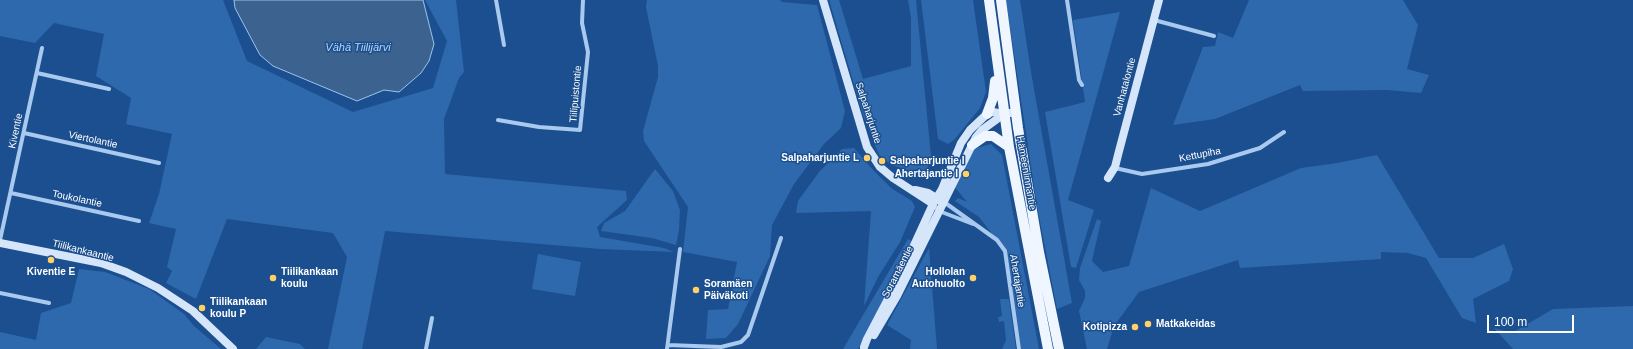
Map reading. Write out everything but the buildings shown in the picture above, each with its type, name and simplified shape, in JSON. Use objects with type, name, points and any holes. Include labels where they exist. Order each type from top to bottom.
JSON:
[{"type":"main road","name":"Hämeenlinnantie","points":[[989,0],[996,62],[1009,147],[1048,349]]},
{"type":"main road","name":"Hämeenlinnantie","points":[[1001,0],[1016,112],[1039,252],[1059,349]]},
{"type":"main road","points":[[987,114],[995,88],[996,62]]},
{"type":"main road","points":[[972,145],[985,136],[992,136],[1009,147]]},
{"type":"street","points":[[496,0],[504,45]]},
{"type":"street","name":"Tiilipuistontie","points":[[498,120],[539,127],[580,130],[588,52],[582,22],[584,0]]},
{"type":"street","name":"Salpaharjuntie","points":[[823,0],[867,147],[880,167],[893,178],[909,188],[928,193],[938,202]]},
{"type":"street","points":[[1067,0],[1075,59],[1079,80],[1082,85]]},
{"type":"street","name":"Vanhatalontie","points":[[1108,178],[1114,167],[1159,0]]},
{"type":"street","points":[[1153,20],[1214,36]]},
{"type":"street","name":"Kiventie","points":[[0,241],[42,48]]},
{"type":"street","points":[[37,73],[109,89]]},
{"type":"street","name":"Soramäentie","points":[[864,348],[871,340],[897,296],[939,211],[938,202],[942,189],[961,143],[970,130],[987,114],[993,112],[1004,114],[1016,112]]},
{"type":"street","name":"Soramäentie","points":[[864,348],[867,338],[938,202],[972,145],[982,130],[1004,114]]},
{"type":"street","name":"Kettupiha","points":[[1114,167],[1142,174],[1208,164],[1260,148],[1284,132]]},
{"type":"street","name":"Viertolantie","points":[[24,133],[159,163]]},
{"type":"street","name":"Toukolantie","points":[[11,193],[139,221]]},
{"type":"street","name":"Ahertajantie","points":[[938,202],[979,226],[997,240],[1004,251],[1019,349]]},
{"type":"street","name":"Ahertajantie","points":[[939,211],[979,226]]},
{"type":"street","points":[[680,249],[668,347],[721,347],[741,342],[748,335],[781,238]]},
{"type":"street","name":"Tiilikankaantie","points":[[0,241],[101,263],[126,272],[158,288],[193,311],[233,349]]},
{"type":"street","points":[[0,292],[50,303]]},
{"type":"street","points":[[426,349],[432,318]]},
{"type":"shaded area","points":[[0,0],[223,0],[247,61],[353,112],[433,88],[447,41],[425,0],[456,0],[464,72],[459,78],[444,119],[445,174],[626,191],[627,200],[597,227],[600,237],[664,248],[674,252],[601,249],[385,231],[362,349],[328,349],[347,257],[333,233],[227,219],[196,299],[166,283],[172,271],[167,267],[176,229],[149,223],[159,194],[172,134],[126,124],[131,98],[96,76],[104,34],[54,23],[35,43],[0,36]]},
{"type":"shaded area","points":[[647,0],[780,0],[782,2],[817,5],[845,111],[841,128],[824,144],[794,184],[772,225],[770,256],[738,324],[726,338],[706,339],[708,310],[728,309],[737,262],[683,252],[688,207],[644,141],[643,131],[658,77],[658,66],[646,7]]},
{"type":"shaded area","points":[[829,0],[839,0],[863,79],[911,66],[911,18],[908,0],[916,0],[931,156],[925,178],[890,164],[879,155],[864,118]]},
{"type":"shaded area","points":[[921,0],[973,0],[986,92],[980,108],[954,140],[948,144],[938,139]]},
{"type":"shaded area","points":[[1006,0],[1020,0],[1031,72],[1072,303],[1057,309],[1037,206]]},
{"type":"shaded area","points":[[1249,0],[1403,0],[1418,25],[1407,69],[1429,75],[1421,93],[1387,90],[1303,91],[1300,85],[1215,119],[1173,125],[1203,47],[1215,46],[1218,32],[1233,38]]},
{"type":"shaded area","points":[[1120,12],[1068,200],[1094,210],[1076,268],[1071,267],[1045,112],[1085,102],[1073,20]]},
{"type":"shaded area","points":[[991,144],[1002,155],[1039,349],[1021,349],[1005,251],[979,217],[955,201],[958,198],[967,202],[953,185],[969,150]]},
{"type":"shaded area","points":[[854,148],[891,188],[912,201],[915,207],[900,242],[878,277],[864,306],[871,211],[796,213],[798,201],[819,172],[842,149]]},
{"type":"shaded area","points":[[1377,155],[1439,258],[1473,258],[1504,244],[1513,269],[1509,281],[1473,299],[1476,323],[1462,318],[1426,258],[1408,253],[1381,252],[1381,259],[1240,268],[1238,260],[1139,292],[1114,326],[1107,349],[1087,349],[1079,311],[1085,298],[1085,291],[1079,280],[1080,268],[1097,219],[1101,221],[1092,261],[1103,272],[1129,266],[1151,188],[1200,211],[1301,168]]},
{"type":"shaded area","points":[[655,169],[673,191],[680,210],[679,230],[676,245],[652,238],[601,231],[604,223],[625,211]]},
{"type":"shaded area","points":[[908,239],[912,241],[905,258],[858,349],[843,349]]},
{"type":"shaded area","points":[[929,248],[937,349],[910,349],[911,340],[887,325]]},
{"type":"shaded area","points":[[538,254],[581,262],[575,296],[532,289]]},
{"type":"shaded area","points":[[79,269],[105,272],[149,289],[184,314],[194,326],[221,349],[0,349],[0,332],[36,340],[41,313],[71,303]]},
{"type":"shaded area","points":[[1000,299],[1009,299],[1016,349],[1002,349],[1006,340],[1004,321],[999,322],[998,317],[1002,316]]},
{"type":"shaded area","points":[[1633,306],[1633,349],[1513,349],[1494,328],[1512,333],[1553,309]]},
{"type":"shaded area","points":[[266,337],[300,344],[305,349],[256,349]]},
{"type":"water","name":"Vähä Tiilijärvi","points":[[234,0],[423,0],[434,44],[429,61],[421,73],[399,92],[384,90],[357,101],[273,66],[260,55],[235,8]]},
{"type":"place","name":"Salpaharjuntie L","points":[[867,158]]},
{"type":"place","name":"Salpaharjuntie I","points":[[882,161]]},
{"type":"place","name":"Ahertajantie I","points":[[966,174]]},
{"type":"place","name":"Kiventie E","points":[[51,260]]},
{"type":"place","name":"Tiilikankaan koulu","points":[[273,278]]},
{"type":"place","name":"Hollolan Autohuolto","points":[[973,278]]},
{"type":"place","name":"Soramäen Päiväkoti","points":[[696,290]]},
{"type":"place","name":"Tiilikankaan koulu P","points":[[202,308]]},
{"type":"place","name":"Matkakeidas","points":[[1148,324]]},
{"type":"place","name":"Kotipizza","points":[[1135,327]]}]
